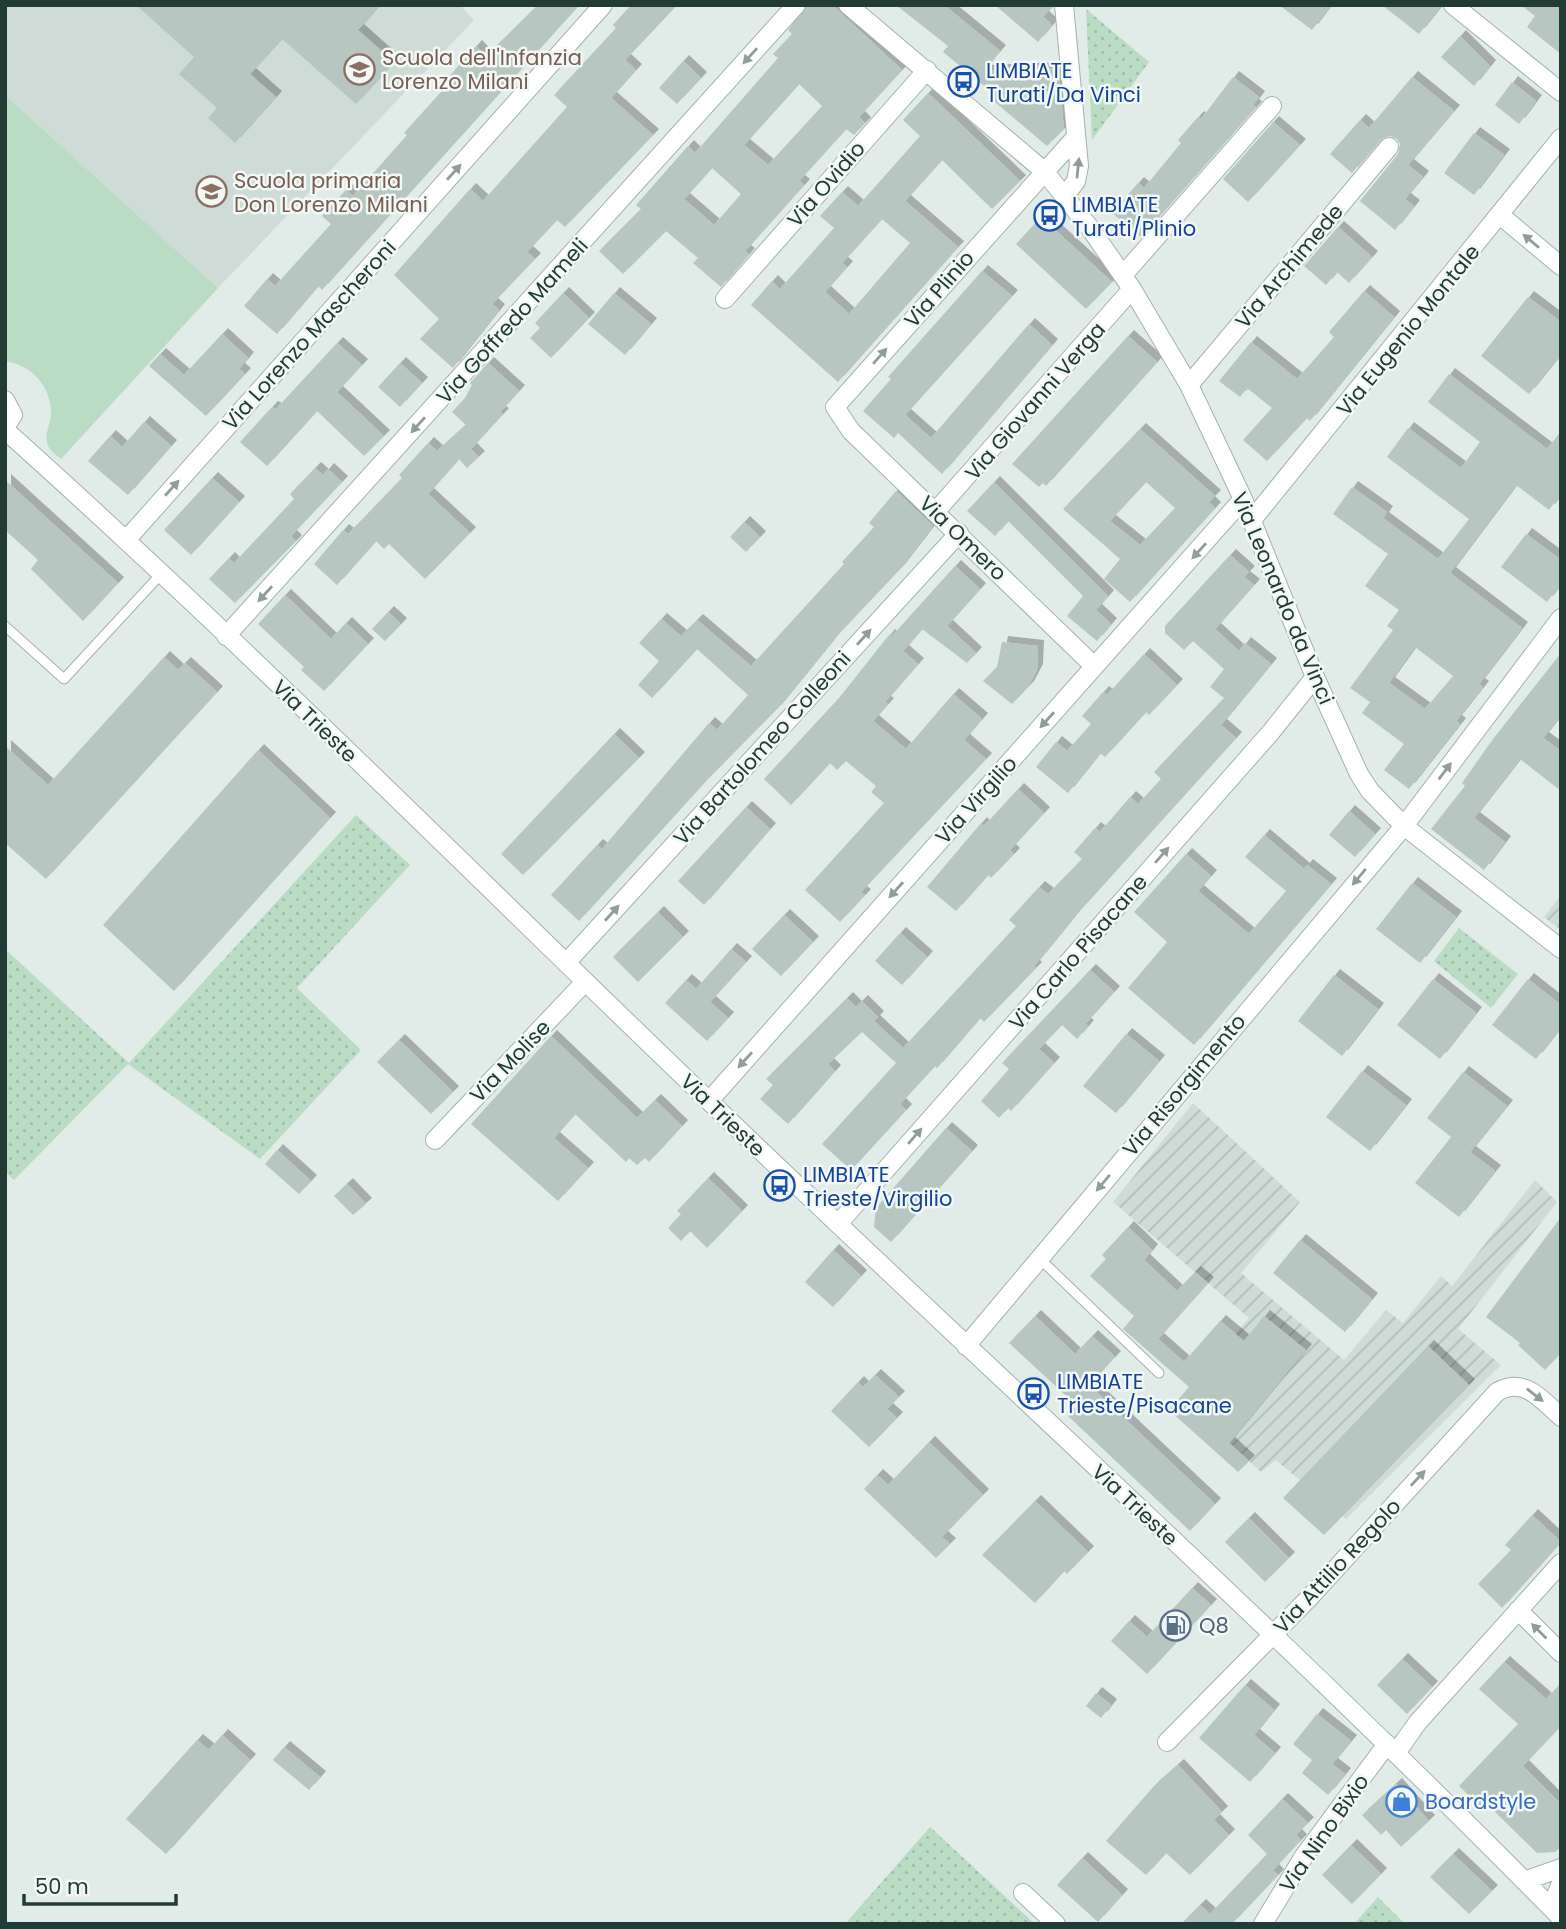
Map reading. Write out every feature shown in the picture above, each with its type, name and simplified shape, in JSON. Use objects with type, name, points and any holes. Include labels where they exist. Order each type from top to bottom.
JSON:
[{"type":"street","name":"Via Lorenzo Mascheroni","points":[[127,540],[603,5]]},
{"type":"street","name":"Via Goffredo Mameli","points":[[226,636],[796,5]]},
{"type":"street","name":"Via Leonardo da Vinci","points":[[848,5],[1044,171],[1065,196],[1128,282],[1189,385],[1243,499],[1315,677],[1359,774],[1381,805],[1404,826],[1561,948]]},
{"type":"street","points":[[1064,5],[1078,176],[1065,196]]},
{"type":"street","points":[[1453,5],[1561,92]]},
{"type":"street","name":"Via Ovidio","points":[[725,299],[927,70]]},
{"type":"street","name":"Via Giovanni Verga","points":[[936,511],[1272,106]]},
{"type":"street","points":[[1044,171],[1076,137]]},
{"type":"street","name":"Via Eugenio Montale","points":[[1252,520],[1501,216],[1561,138]]},
{"type":"street","name":"Via Archimede","points":[[1189,385],[1389,147]]},
{"type":"street","name":"Via Plinio","points":[[835,407],[1044,171]]},
{"type":"street","points":[[1501,216],[1561,266]]},
{"type":"street","name":"Via Trieste","points":[[5,400],[13,415],[5,428],[162,573],[709,1101],[1391,1748],[1556,1913]]},
{"type":"street","name":"Via Omero","points":[[835,407],[851,431],[1094,666]]},
{"type":"street","name":"Via Virgilio","points":[[709,1101],[1243,499]]},
{"type":"street","name":"Via Bartolomeo Colleoni","points":[[566,963],[959,533]]},
{"type":"street","name":"Via Risorgimento","points":[[966,1346],[1404,826],[1561,618]]},
{"type":"street","name":"Via Carlo Pisacane","points":[[838,1224],[1262,742],[1315,677]]},
{"type":"street","name":"Via Molise","points":[[435,1140],[585,982]]},
{"type":"street","name":"Via Attilio Regolo","points":[[1167,1742],[1272,1636],[1504,1388],[1528,1388],[1561,1417]]},
{"type":"street","name":"Via Nino Bixio","points":[[1263,1924],[1304,1856],[1391,1748],[1419,1722],[1561,1563]]},
{"type":"street","points":[[1518,1610],[1561,1653]]},
{"type":"street","points":[[1524,1881],[1561,1868]]},
{"type":"street","points":[[1556,1913],[1561,1883]]},
{"type":"street","points":[[1023,1893],[1056,1924]]},
{"type":"lane","points":[[5,626],[64,679],[162,573]]},
{"type":"lane","points":[[1039,1258],[1159,1373]]},
{"type":"shaded area","name":"Scuola primaria Don Lorenzo Milani","points":[[5,5],[460,5],[474,20],[218,288],[5,95]]},
{"type":"shaded area","points":[[1561,895],[1561,930],[1544,917]]},
{"type":"shaded area","points":[[1193,1103],[1300,1202],[1241,1273],[1344,1360],[1386,1310],[1403,1323],[1441,1276],[1452,1286],[1535,1180],[1557,1202],[1458,1329],[1501,1365],[1346,1519],[1276,1460],[1261,1472],[1180,1398],[1249,1318],[1113,1202]]},
{"type":"green space","points":[[1086,9],[1149,62],[1092,140]]},
{"type":"green space","points":[[5,95],[218,288],[61,459],[48,445],[51,415],[44,387],[32,372],[5,361]]},
{"type":"green space","points":[[356,815],[410,865],[297,988],[361,1050],[260,1159],[128,1064],[14,1180],[5,1172],[5,949],[129,1063]]},
{"type":"green space","points":[[1459,928],[1518,974],[1491,1008],[1434,961]]},
{"type":"green space","points":[[930,1827],[1035,1924],[845,1924]]},
{"type":"green space","points":[[1378,1897],[1405,1924],[1354,1924]]},
{"type":"building","points":[[136,5],[380,5],[358,30],[394,62],[356,104],[282,39],[250,74],[276,97],[235,143],[208,118],[217,108],[179,74],[194,57]]},
{"type":"building","points":[[538,5],[579,5],[322,290],[318,286],[277,334],[244,306],[267,279],[275,286],[331,224],[322,216],[346,190],[353,196],[407,135],[404,133],[450,82],[447,79],[476,46],[486,56]]},
{"type":"building","points":[[631,5],[677,5],[625,60],[636,70],[611,98],[653,135],[565,227],[557,220],[527,252],[535,259],[492,304],[499,310],[453,368],[420,339],[439,319],[394,275],[470,189],[483,201],[567,107],[554,95],[616,28],[613,25]]},
{"type":"building","points":[[807,5],[832,5],[902,70],[859,117],[865,123],[854,135],[846,129],[799,181],[804,185],[745,251],[749,254],[721,287],[693,263],[698,258],[666,231],[623,274],[599,251],[641,209],[636,205],[688,146],[695,153],[778,58],[773,54],[792,34],[788,30]],"holes":[[[799,84],[822,106],[768,165],[744,145]],[[712,168],[741,194],[714,225],[684,199]]]},
{"type":"building","points":[[896,5],[944,5],[1000,51],[983,71],[1058,68],[1064,129],[1047,146],[990,98],[994,94],[943,52],[948,46]]},
{"type":"building","points":[[995,5],[1053,5],[1043,17],[1052,25],[1038,42]]},
{"type":"building","points":[[1279,5],[1331,5],[1312,30]]},
{"type":"building","points":[[1382,5],[1442,5],[1419,34]]},
{"type":"building","points":[[1521,5],[1561,5],[1561,54],[1527,27],[1535,16]]},
{"type":"building","points":[[1460,36],[1490,66],[1474,86],[1441,57]]},
{"type":"building","points":[[683,61],[701,78],[677,104],[659,88]]},
{"type":"building","points":[[1233,77],[1259,97],[1253,105],[1256,107],[1141,237],[1112,213],[1138,183],[1144,188],[1181,143],[1178,140],[1198,117],[1201,119]]},
{"type":"building","points":[[1412,77],[1454,111],[1408,165],[1423,177],[1405,199],[1414,206],[1395,230],[1360,201],[1398,154],[1400,144],[1397,139],[1390,136],[1381,139],[1352,173],[1330,154],[1360,120],[1369,128]]},
{"type":"building","points":[[1512,82],[1536,101],[1519,124],[1495,105]]},
{"type":"building","points":[[928,93],[1020,181],[992,209],[942,160],[905,201],[958,247],[838,382],[751,305],[772,281],[780,289],[834,228],[820,216],[842,192],[858,206],[920,136],[903,120]],"holes":[[[882,219],[910,243],[849,314],[825,292],[847,267],[842,263]]]},
{"type":"building","points":[[1273,122],[1300,145],[1248,202],[1223,179]]},
{"type":"building","points":[[1474,133],[1504,155],[1474,195],[1444,173]]},
{"type":"building","points":[[1041,217],[1112,282],[1086,309],[1016,244]]},
{"type":"building","points":[[1338,227],[1372,257],[1349,283],[1337,272],[1326,285],[1304,266]]},
{"type":"building","points":[[982,271],[1012,296],[905,415],[931,438],[1029,324],[1052,345],[942,474],[898,433],[894,438],[863,411],[891,379],[888,377]]},
{"type":"building","points":[[1364,291],[1394,317],[1310,421],[1307,418],[1267,461],[1243,440],[1272,408],[1247,388],[1240,397],[1219,381],[1251,342],[1297,379],[1334,337],[1329,332]]},
{"type":"building","points":[[563,293],[589,318],[551,358],[530,338],[540,328],[535,323]]},
{"type":"building","points":[[614,293],[651,324],[625,355],[588,324]]},
{"type":"building","points":[[1528,297],[1561,322],[1561,354],[1529,394],[1481,356]]},
{"type":"building","points":[[222,334],[248,358],[239,369],[245,374],[206,416],[149,366],[160,354],[184,375]]},
{"type":"building","points":[[1128,336],[1157,362],[1046,486],[1043,483],[1039,487],[1012,464]]},
{"type":"building","points":[[337,343],[362,365],[337,392],[384,436],[364,456],[317,411],[267,466],[240,442],[272,407],[276,409]]},
{"type":"building","points":[[400,363],[422,383],[400,407],[378,387]]},
{"type":"building","points":[[488,363],[519,391],[500,412],[503,414],[471,449],[479,457],[467,468],[459,459],[428,494],[470,533],[425,579],[389,544],[384,549],[376,541],[337,585],[314,564],[343,530],[348,534],[402,478],[399,475],[428,443],[437,451],[466,425],[452,412],[465,398],[472,385],[470,383]]},
{"type":"building","points":[[1449,374],[1547,449],[1561,431],[1561,494],[1549,510],[1516,485],[1450,573],[1522,628],[1479,684],[1483,687],[1456,721],[1460,724],[1409,789],[1384,770],[1404,744],[1362,713],[1370,702],[1350,688],[1393,630],[1387,626],[1399,610],[1365,586],[1388,554],[1333,514],[1352,487],[1387,512],[1383,518],[1438,559],[1469,519],[1387,457],[1408,428],[1461,468],[1480,442],[1428,402]],"holes":[[[1415,647],[1453,676],[1425,709],[1389,683]]]},
{"type":"building","points":[[144,422],[171,446],[128,495],[88,461],[110,436],[122,447]]},
{"type":"building","points":[[1140,429],[1215,496],[1209,502],[1215,508],[1130,602],[1104,579],[1120,559],[1063,509]],"holes":[[[1146,482],[1175,508],[1140,545],[1110,521]]]},
{"type":"building","points":[[315,468],[323,475],[328,469],[342,482],[291,536],[296,541],[235,603],[209,579],[229,558],[234,563],[294,499],[290,494]]},
{"type":"building","points":[[212,478],[239,502],[191,555],[164,530]]},
{"type":"building","points":[[5,480],[118,583],[83,621],[31,569],[38,560],[5,530]]},
{"type":"building","points":[[994,482],[1108,596],[1096,610],[1111,624],[1097,641],[1067,616],[1083,596],[1008,521],[995,536],[967,511]]},
{"type":"building","points":[[896,491],[933,526],[899,570],[833,640],[777,709],[702,785],[579,921],[551,895],[597,845],[602,849],[709,723],[717,730],[748,695],[697,649],[652,698],[638,685],[659,661],[639,643],[661,619],[681,636],[697,620],[751,666],[844,564],[842,562],[874,527],[869,523]]},
{"type":"building","points":[[744,522],[760,537],[746,552],[730,537]]},
{"type":"building","points":[[1526,534],[1561,560],[1561,584],[1547,602],[1501,567]]},
{"type":"building","points":[[1230,555],[1249,572],[1244,577],[1254,585],[1215,629],[1239,651],[1245,643],[1271,664],[1221,725],[1236,738],[1074,917],[1034,966],[1036,968],[984,1022],[980,1018],[937,1068],[935,1066],[900,1104],[906,1110],[851,1170],[822,1144],[896,1063],[862,1032],[828,1064],[835,1071],[788,1124],[760,1099],[773,1085],[766,1079],[847,998],[856,1007],[862,1001],[878,1017],[874,1021],[903,1048],[1016,926],[1009,920],[1039,887],[1048,894],[1082,859],[1074,852],[1095,828],[1100,832],[1130,797],[1138,804],[1161,779],[1154,772],[1224,698],[1210,687],[1224,669],[1193,641],[1184,650],[1165,633],[1165,626]]},
{"type":"building","points":[[955,566],[980,589],[947,626],[976,653],[967,663],[922,629],[903,651],[918,664],[885,702],[888,704],[873,721],[906,749],[953,694],[982,719],[964,740],[986,759],[861,892],[865,895],[840,922],[805,890],[884,803],[871,792],[876,786],[846,761],[837,770],[830,763],[791,805],[764,779],[839,698],[889,635],[891,637]]},
{"type":"building","points":[[285,595],[331,639],[346,623],[368,644],[324,691],[301,670],[304,667],[258,624]]},
{"type":"building","points":[[388,612],[401,624],[385,641],[372,629]]},
{"type":"building","points":[[1002,642],[1038,646],[1037,670],[1028,687],[1012,704],[983,681],[997,667]]},
{"type":"building","points":[[1561,653],[1561,715],[1543,738],[1561,751],[1561,791],[1520,759],[1474,818],[1505,842],[1484,870],[1431,829],[1465,786],[1462,783],[1493,739]]},
{"type":"building","points":[[1144,654],[1177,685],[1149,715],[1146,712],[1105,757],[1100,753],[1068,793],[1036,767],[1056,742],[1067,751],[1091,724],[1082,716],[1103,692],[1107,695]]},
{"type":"building","points":[[164,657],[178,670],[185,663],[217,692],[46,879],[5,843],[5,746],[48,785]]},
{"type":"building","points":[[614,734],[639,758],[523,875],[501,854]]},
{"type":"building","points":[[258,750],[330,818],[174,991],[103,925]]},
{"type":"building","points":[[1018,789],[1044,813],[1010,850],[1014,854],[991,878],[988,875],[956,911],[927,887],[981,823],[984,826]]},
{"type":"building","points":[[746,807],[770,829],[704,905],[678,881]]},
{"type":"building","points":[[1349,811],[1375,834],[1355,857],[1329,835]]},
{"type":"building","points":[[1264,835],[1304,869],[1307,865],[1331,884],[1194,1045],[1128,988],[1167,942],[1134,912],[1186,854],[1211,876],[1198,891],[1249,934],[1286,891],[1245,857]]},
{"type":"building","points":[[1412,883],[1456,917],[1420,963],[1376,929]]},
{"type":"building","points":[[658,912],[683,937],[638,982],[613,957]]},
{"type":"building","points":[[784,915],[813,942],[781,976],[752,949]]},
{"type":"building","points":[[900,933],[927,957],[902,985],[875,961]]},
{"type":"building","points":[[731,949],[746,962],[710,1002],[728,1018],[707,1041],[665,1003],[686,980],[696,989]]},
{"type":"building","points":[[1090,970],[1114,992],[1085,1024],[1088,1026],[1077,1039],[1062,1025],[1039,1049],[1054,1063],[1011,1111],[1008,1108],[999,1118],[981,1101],[1009,1069],[1002,1063]]},
{"type":"building","points":[[1334,975],[1378,1009],[1342,1056],[1298,1021]]},
{"type":"building","points":[[1433,979],[1476,1013],[1440,1059],[1397,1025]]},
{"type":"building","points":[[1528,979],[1561,1005],[1561,1027],[1536,1059],[1492,1025]]},
{"type":"building","points":[[1126,1034],[1159,1061],[1116,1113],[1083,1086]]},
{"type":"building","points":[[551,1036],[637,1118],[655,1100],[682,1126],[649,1162],[645,1158],[637,1165],[629,1158],[626,1162],[575,1114],[554,1138],[588,1168],[558,1201],[471,1124]]},
{"type":"building","points":[[399,1040],[453,1092],[431,1114],[377,1062]]},
{"type":"building","points":[[1362,1071],[1406,1105],[1370,1151],[1326,1117]]},
{"type":"building","points":[[1463,1072],[1507,1106],[1470,1152],[1495,1171],[1459,1217],[1415,1183],[1451,1137],[1427,1118]]},
{"type":"building","points":[[946,1128],[972,1151],[891,1242],[874,1227],[876,1208]]},
{"type":"building","points":[[277,1150],[311,1181],[299,1194],[265,1164]]},
{"type":"building","points":[[708,1178],[742,1211],[707,1248],[690,1231],[681,1241],[668,1228],[681,1214],[677,1211]]},
{"type":"building","points":[[347,1184],[366,1204],[353,1215],[334,1196]]},
{"type":"building","points":[[1561,1217],[1561,1352],[1545,1370],[1518,1345],[1520,1343],[1486,1317]]},
{"type":"building","points":[[1128,1227],[1152,1250],[1144,1260],[1177,1291],[1195,1272],[1208,1283],[1158,1339],[1184,1362],[1220,1321],[1244,1341],[1264,1316],[1306,1350],[1229,1443],[1249,1461],[1238,1472],[1169,1410],[1189,1387],[1123,1329],[1134,1316],[1090,1276],[1106,1259],[1102,1255]]},
{"type":"building","points":[[1300,1240],[1372,1299],[1345,1332],[1273,1273]]},
{"type":"building","points":[[833,1250],[861,1276],[833,1307],[805,1282]]},
{"type":"building","points":[[1035,1316],[1075,1354],[1092,1336],[1115,1357],[1089,1385],[1215,1504],[1190,1531],[1068,1416],[1077,1406],[1009,1343]]},
{"type":"building","points":[[1428,1346],[1469,1385],[1324,1535],[1283,1498]]},
{"type":"building","points":[[875,1375],[899,1397],[887,1409],[897,1418],[869,1447],[831,1411],[858,1382],[863,1387]]},
{"type":"building","points":[[929,1442],[983,1495],[942,1537],[950,1544],[936,1558],[864,1489],[877,1475],[888,1485]]},
{"type":"building","points":[[1035,1501],[1088,1552],[1067,1574],[1064,1571],[1035,1603],[982,1555]]},
{"type":"building","points":[[1532,1515],[1561,1542],[1502,1608],[1478,1584],[1511,1550],[1505,1545]]},
{"type":"building","points":[[1249,1518],[1289,1558],[1265,1582],[1225,1542]]},
{"type":"building","points":[[1192,1588],[1211,1605],[1147,1674],[1111,1641],[1129,1621],[1147,1637]]},
{"type":"building","points":[[1402,1659],[1432,1687],[1407,1714],[1377,1685]]},
{"type":"building","points":[[1504,1662],[1546,1699],[1561,1683],[1561,1726],[1523,1766],[1561,1804],[1561,1847],[1555,1852],[1537,1853],[1490,1807],[1486,1812],[1459,1786],[1518,1724],[1479,1689]]},
{"type":"building","points":[[1245,1685],[1274,1710],[1254,1735],[1275,1753],[1250,1782],[1199,1738]]},
{"type":"building","points":[[1096,1693],[1111,1705],[1101,1718],[1086,1706]]},
{"type":"building","points":[[1317,1714],[1351,1741],[1332,1764],[1345,1774],[1328,1795],[1302,1773],[1312,1760],[1293,1744]]},
{"type":"building","points":[[222,1735],[250,1760],[166,1854],[126,1819],[197,1740],[209,1750]]},
{"type":"building","points":[[284,1747],[320,1777],[309,1790],[273,1760]]},
{"type":"building","points":[[1178,1765],[1222,1812],[1214,1820],[1229,1835],[1190,1875],[1166,1853],[1146,1875],[1106,1841],[1154,1786]]},
{"type":"building","points":[[1396,1784],[1429,1821],[1401,1847],[1386,1830],[1381,1835],[1362,1815]]},
{"type":"building","points":[[1282,1799],[1308,1823],[1296,1835],[1301,1840],[1273,1870],[1278,1875],[1232,1924],[1181,1924],[1200,1905],[1210,1914],[1267,1854],[1248,1835]]},
{"type":"building","points":[[1351,1845],[1381,1874],[1352,1904],[1322,1875]]},
{"type":"building","points":[[1453,1854],[1492,1891],[1469,1914],[1430,1877]]},
{"type":"building","points":[[1082,1858],[1122,1895],[1098,1922],[1057,1885]]},
{"type":"place","name":"Scuola dell'Infanzia Lorenzo Milani","points":[[359,69]]},
{"type":"place","name":"LIMBIATE Turati/Da Vinci","points":[[963,82]]},
{"type":"place","name":"Scuola primaria Don Lorenzo Milani","points":[[211,192]]},
{"type":"place","name":"LIMBIATE Turati/Plinio","points":[[1049,216]]},
{"type":"place","name":"LIMBIATE Trieste/Virgilio","points":[[780,1186]]},
{"type":"place","name":"LIMBIATE Trieste/Pisacane","points":[[1034,1393]]},
{"type":"place","name":"Q8","points":[[1176,1625]]},
{"type":"place","name":"Boardstyle","points":[[1402,1801]]}]
